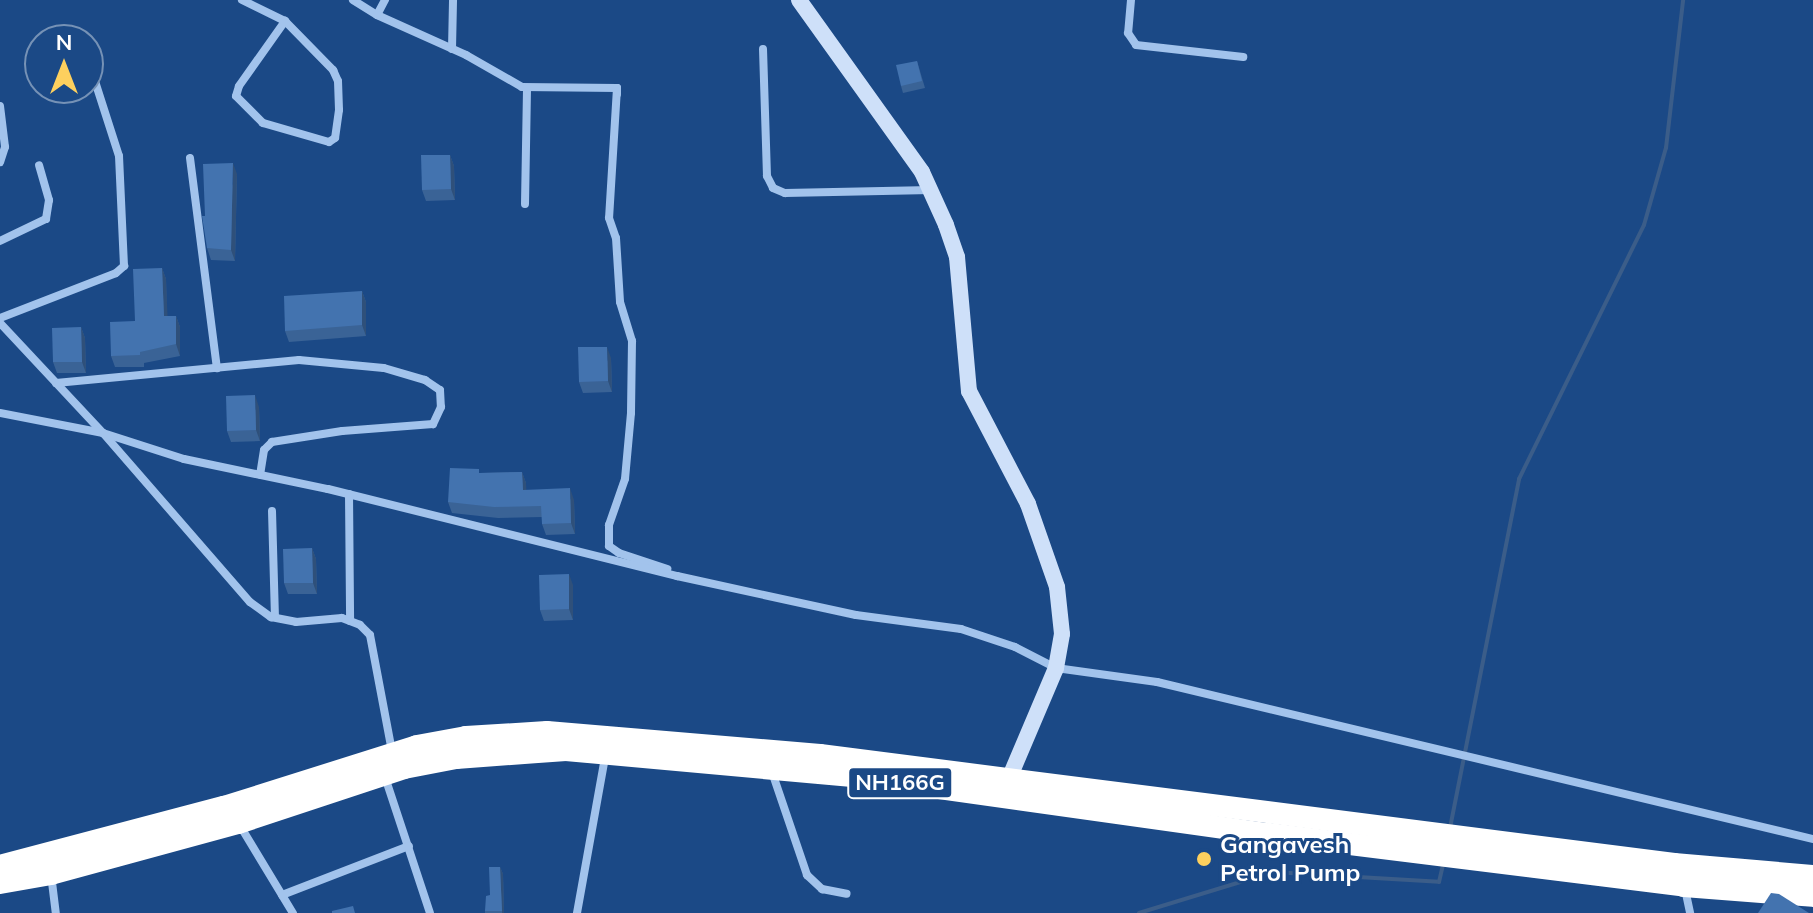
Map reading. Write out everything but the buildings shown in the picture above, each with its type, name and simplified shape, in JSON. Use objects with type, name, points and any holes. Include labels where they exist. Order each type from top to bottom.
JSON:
[{"type":"highway","name":"NH166G","points":[[0,866],[224,807],[392,753],[452,739],[521,733],[770,768],[1005,787]]},
{"type":"highway","name":"NH166G","points":[[0,883],[51,874],[238,823],[384,774],[456,758],[606,744],[820,755],[1005,787],[1682,875],[1813,896]]},
{"type":"highway","name":"NH166G","points":[[1682,875],[1813,876]]},
{"type":"street","points":[[242,0],[285,21],[333,70],[338,81],[338,121],[335,138],[329,142],[263,123],[236,96],[239,86],[285,21]]},
{"type":"street","points":[[353,0],[377,15],[527,88],[617,91],[609,218],[616,238],[620,302],[632,341],[631,413],[625,479],[609,525],[609,546],[677,576]]},
{"type":"street","points":[[377,15],[385,0]]},
{"type":"street","points":[[452,49],[453,0]]},
{"type":"street","points":[[799,0],[922,172],[931,190],[957,257],[969,391],[1028,504],[1057,587],[1062,634],[1056,668],[1005,787]]},
{"type":"street","points":[[1131,0],[1128,33],[1136,45],[1243,57]]},
{"type":"street","points":[[763,49],[767,176],[773,188],[785,193],[931,190]]},
{"type":"street","points":[[525,204],[527,88]]},
{"type":"street","points":[[102,104],[119,156],[124,266],[116,273],[0,320],[250,602],[275,617],[296,622],[342,618],[370,635],[392,753]]},
{"type":"street","points":[[0,106],[5,147],[0,162]]},
{"type":"street","points":[[190,158],[217,368]]},
{"type":"street","points":[[0,241],[46,219],[49,200],[39,165]]},
{"type":"street","points":[[56,383],[299,360],[341,362],[411,376],[434,384],[440,390],[441,407],[433,424],[354,429],[272,442],[264,450],[260,475]]},
{"type":"street","points":[[0,413],[103,433],[184,459],[349,494],[677,576],[856,615],[961,629],[1015,647],[1056,668],[1157,682],[1813,839]]},
{"type":"street","points":[[349,494],[350,621]]},
{"type":"street","points":[[272,511],[275,617]]},
{"type":"street","points":[[577,913],[606,744]]},
{"type":"street","points":[[770,768],[807,875],[822,889],[847,894]]},
{"type":"street","points":[[384,774],[430,913]]},
{"type":"street","points":[[238,823],[293,913]]},
{"type":"street","points":[[282,895],[409,846]]},
{"type":"street","points":[[51,874],[56,913]]},
{"type":"street","points":[[1682,875],[1690,913]]},
{"type":"waterway","points":[[1450,828],[1519,479],[1644,225],[1666,148],[1683,0]]},
{"type":"waterway","points":[[1139,913],[1273,872],[1439,882],[1443,864]]},
{"type":"place","name":"Gangavesh Petrol Pump","points":[[1204,859]]}]
